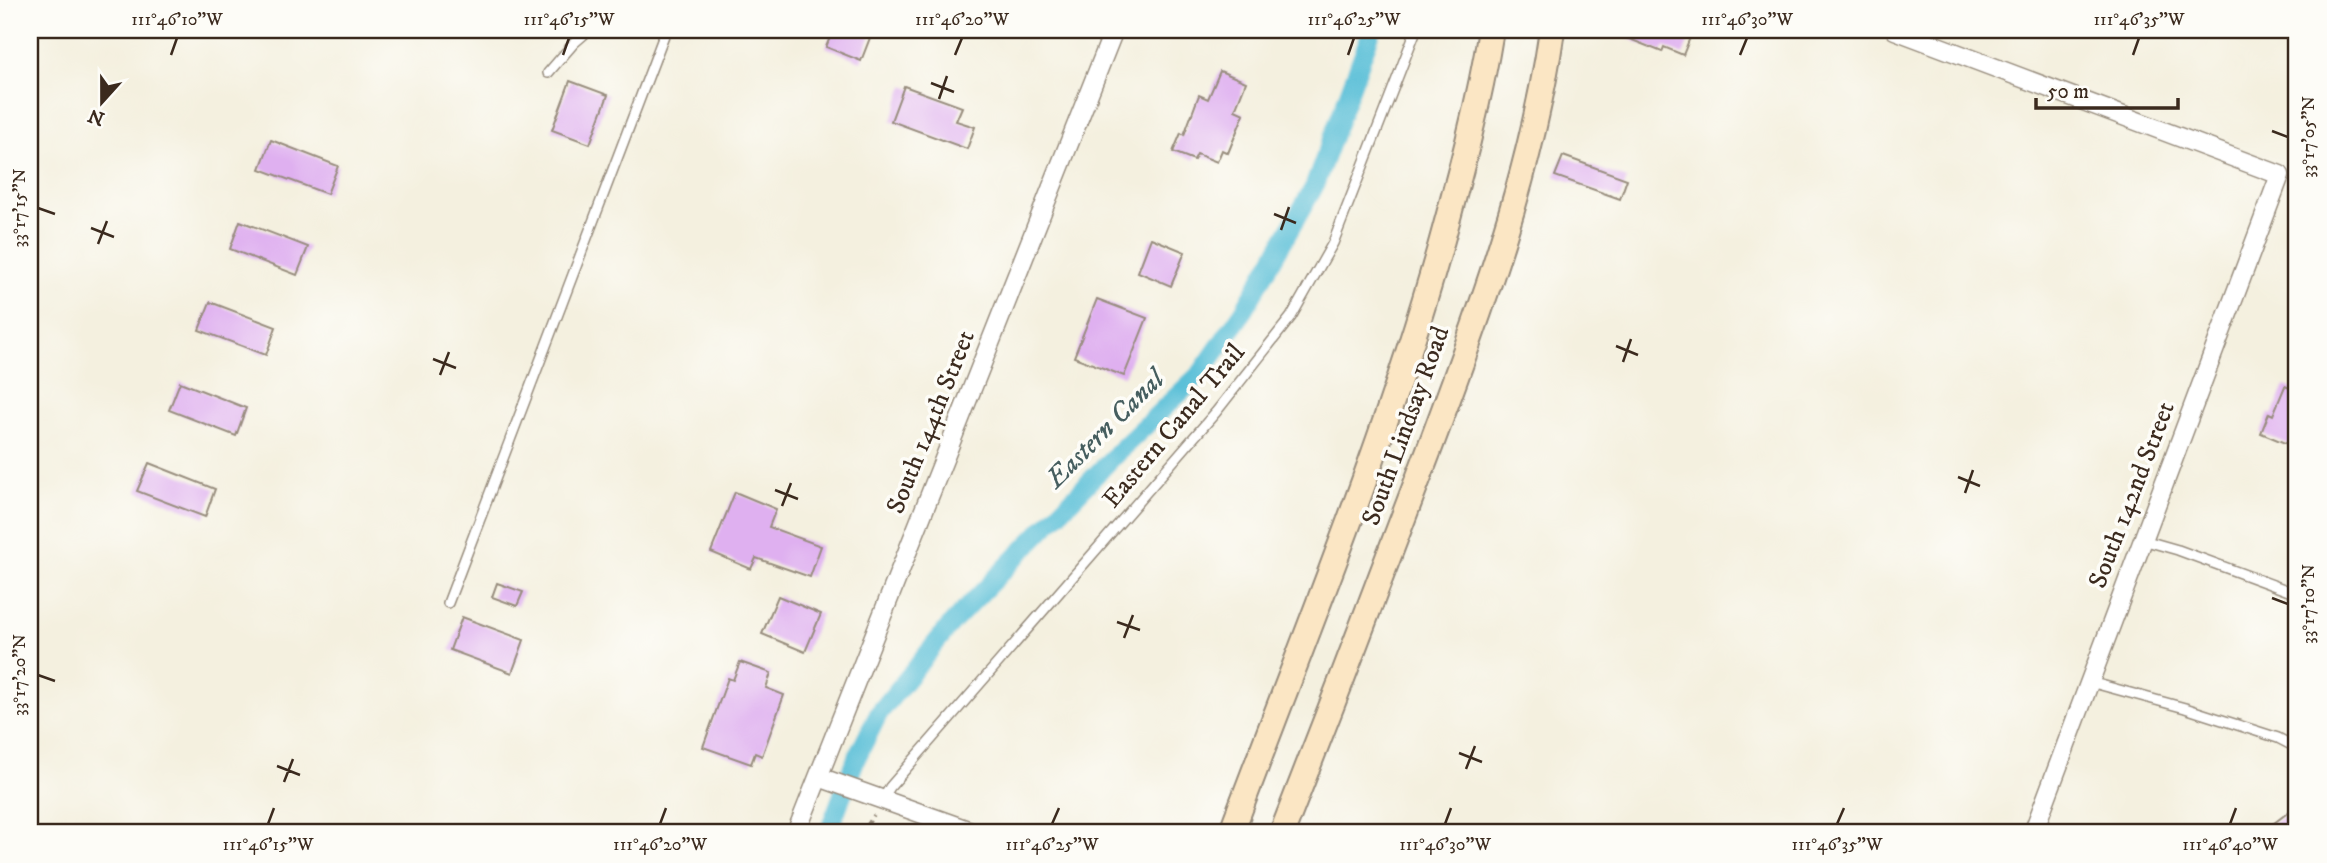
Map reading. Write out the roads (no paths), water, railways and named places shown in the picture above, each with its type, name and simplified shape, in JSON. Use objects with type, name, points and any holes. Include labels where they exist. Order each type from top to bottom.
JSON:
[{"type":"main road","name":"South Lindsay Road","points":[[1231,833],[1387,418],[1417,329],[1463,167],[1491,30]]},
{"type":"main road","name":"South Lindsay Road","points":[[1282,833],[1373,602],[1474,328],[1508,226],[1532,137],[1552,30]]},
{"type":"street","name":"South 144th Street","points":[[796,833],[826,779],[1114,30]]},
{"type":"street","name":"South 142nd Street","points":[[1895,30],[2280,175],[2033,833]]},
{"type":"street","points":[[826,779],[976,833]]},
{"type":"lane","points":[[548,73],[589,30]]},
{"type":"lane","points":[[448,603],[666,30]]},
{"type":"lane","name":"Eastern Canal Trail","points":[[877,797],[890,787],[1216,412],[1291,317],[1333,243],[1416,30]]},
{"type":"lane","points":[[2143,540],[2178,550],[2297,594]]},
{"type":"lane","points":[[2090,682],[2278,738],[2297,748]]},
{"type":"waterway","name":"Eastern Canal","points":[[828,833],[856,759],[879,713],[952,623],[1120,450],[1201,373],[1243,312],[1314,187],[1372,30]]}]
